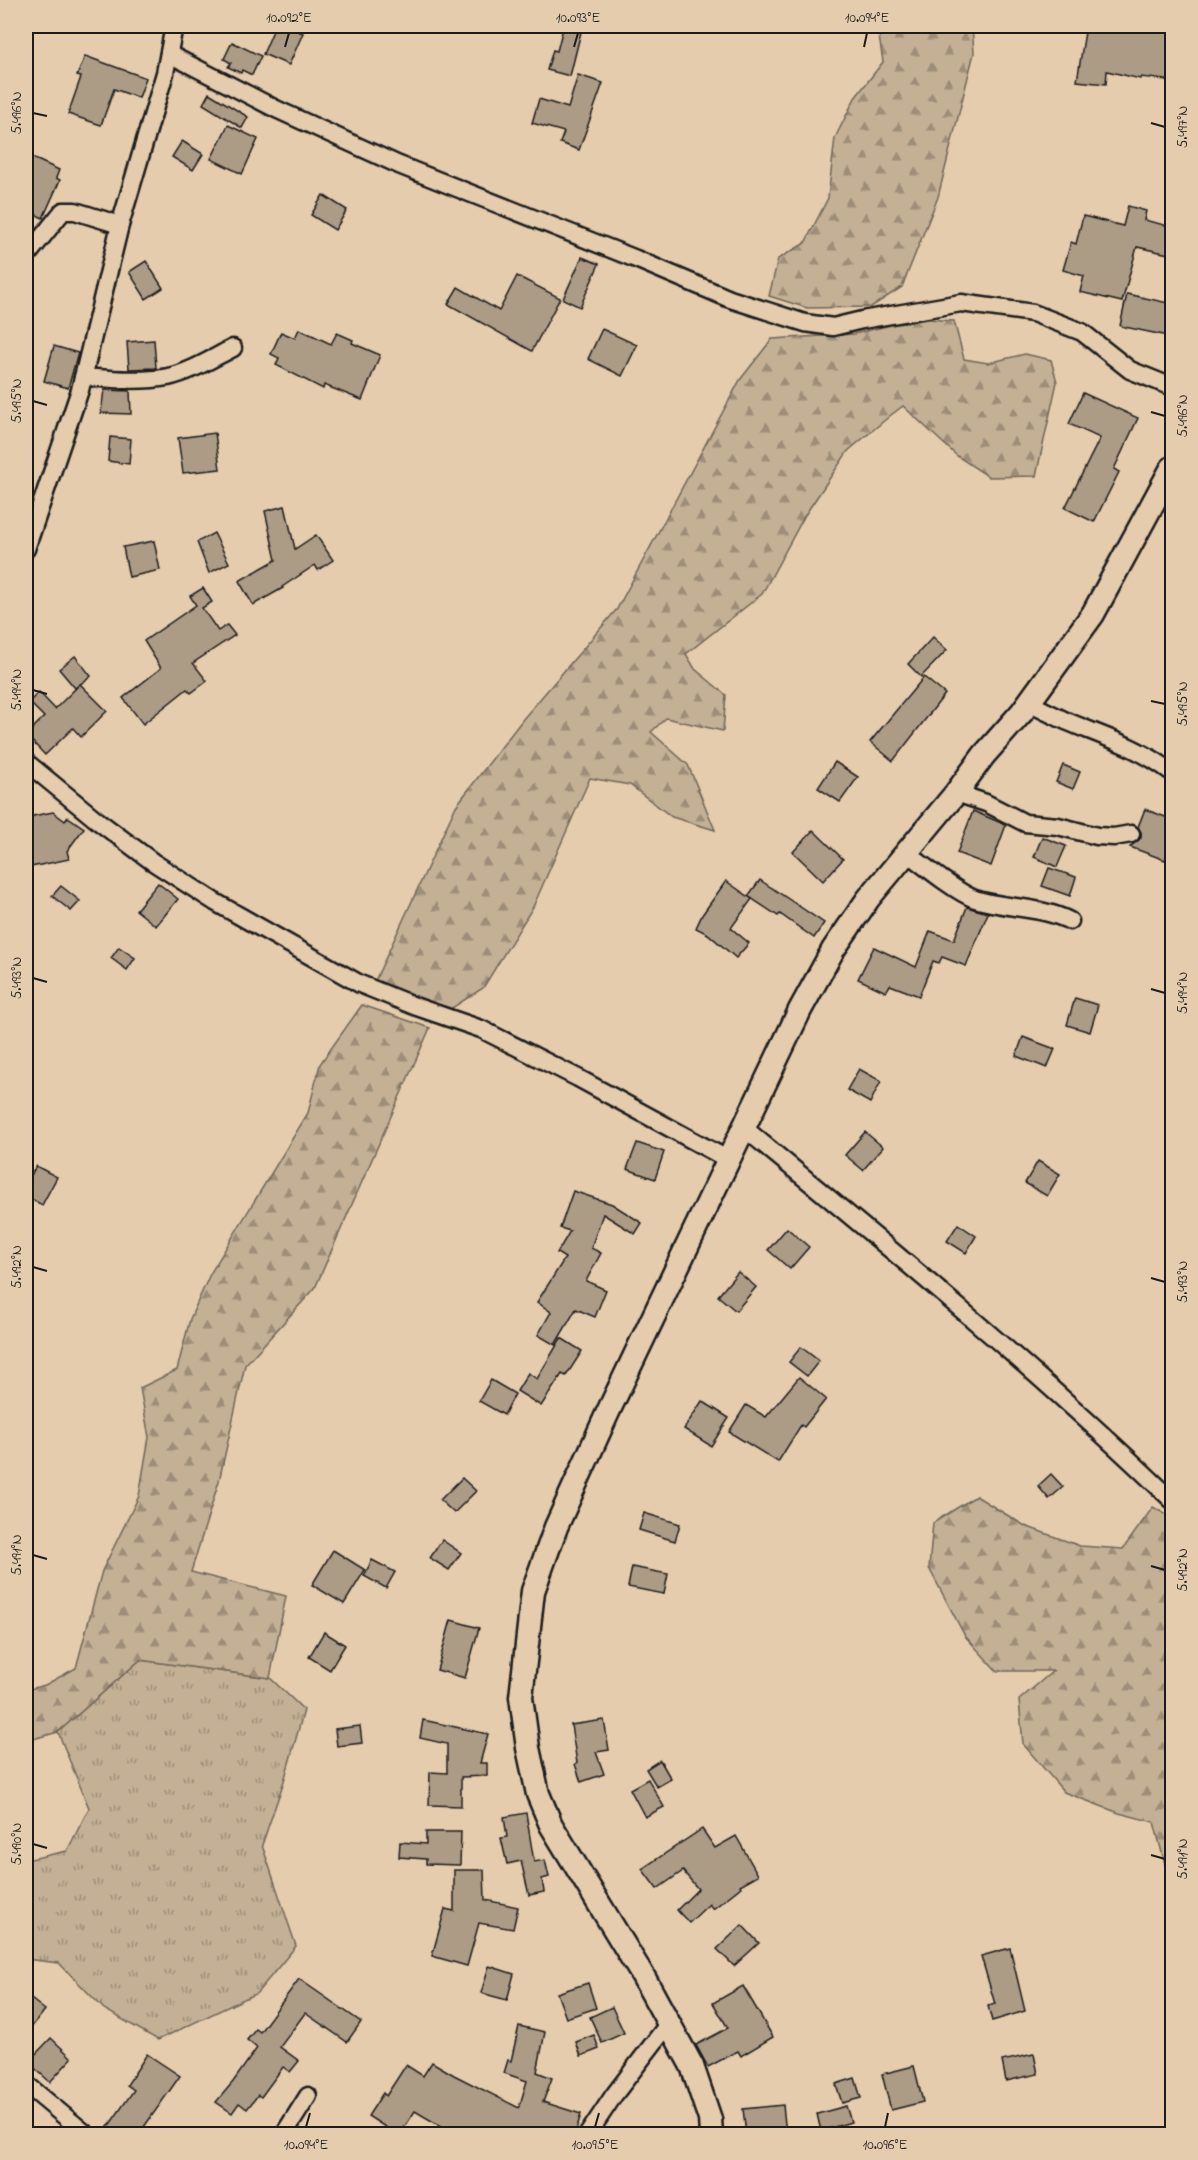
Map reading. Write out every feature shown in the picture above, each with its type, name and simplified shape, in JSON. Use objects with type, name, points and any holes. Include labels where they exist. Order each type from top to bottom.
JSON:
[{"type":"street","points":[[26,549],[83,377],[120,225],[169,54],[174,26]]},
{"type":"street","points":[[169,54],[276,109],[399,165],[636,259],[730,299],[805,323],[833,327],[961,303],[1033,313],[1082,332],[1130,370],[1173,387]]},
{"type":"street","points":[[26,256],[63,211],[75,211],[120,225]]},
{"type":"street","points":[[83,377],[119,380],[169,377],[233,348]]},
{"type":"street","points":[[711,2134],[710,2119],[692,2066],[578,1867],[551,1825],[538,1794],[528,1748],[521,1697],[533,1591],[556,1527],[613,1401],[727,1159],[800,1010],[833,950],[868,899],[1029,702],[1093,614],[1173,468]]},
{"type":"street","points":[[1029,702],[1064,720],[1133,748],[1173,771]]},
{"type":"street","points":[[26,762],[98,821],[153,862],[215,902],[350,979],[417,1007],[481,1029],[578,1078],[727,1159]]},
{"type":"street","points":[[956,793],[986,802],[1025,823],[1058,826],[1098,836],[1113,837],[1131,834]]},
{"type":"street","points":[[906,852],[973,898],[1012,908],[1058,915],[1070,921]]},
{"type":"street","points":[[744,1128],[1020,1361],[1173,1500]]},
{"type":"street","points":[[588,2134],[614,2095],[669,2023]]},
{"type":"street","points":[[26,2084],[86,2134]]},
{"type":"street","points":[[284,2134],[308,2096]]},
{"type":"green space","points":[[875,26],[972,26],[974,53],[938,197],[902,287],[871,307],[807,308],[769,296],[778,259],[805,243],[828,198],[835,138],[855,98],[883,62],[878,30]]},
{"type":"green space","points":[[928,319],[954,321],[964,359],[988,363],[1025,354],[1051,360],[1057,382],[1036,476],[989,477],[957,456],[903,406],[891,415],[848,451],[805,515],[762,594],[686,654],[695,669],[726,695],[723,731],[666,718],[651,732],[688,765],[715,830],[672,817],[630,785],[590,778],[533,907],[483,988],[449,1010],[374,983],[456,806],[523,719],[617,609],[740,380],[772,339],[854,334]]},
{"type":"green space","points":[[362,1005],[430,1028],[315,1288],[245,1365],[219,1481],[191,1572],[286,1596],[270,1678],[140,1660],[58,1732],[26,1741],[26,1690],[45,1685],[76,1668],[102,1571],[139,1496],[149,1437],[140,1388],[177,1370],[190,1319],[210,1274],[308,1113],[320,1064]]},
{"type":"green space","points":[[976,1496],[1025,1526],[1080,1546],[1123,1549],[1153,1507],[1172,1518],[1172,1891],[1154,1822],[1119,1813],[1064,1792],[1023,1744],[1019,1700],[1053,1671],[997,1671],[965,1636],[929,1568],[933,1523]]},
{"type":"green space","points":[[140,1660],[270,1678],[304,1710],[284,1781],[262,1845],[296,1946],[257,1993],[158,2040],[104,2009],[59,1963],[26,1959],[26,1860],[67,1851],[89,1808],[58,1732]]},
{"type":"building","points":[[275,26],[285,26],[303,33],[289,65],[263,54]]},
{"type":"building","points":[[1086,26],[1173,26],[1173,81],[1141,77],[1140,79],[1107,71],[1106,84],[1077,81]]},
{"type":"building","points":[[563,28],[581,32],[570,76],[547,70],[553,50],[557,51]]},
{"type":"building","points":[[232,42],[261,56],[252,75],[228,67],[231,63],[224,59]]},
{"type":"building","points":[[85,56],[146,78],[139,98],[114,89],[101,125],[68,114],[81,77],[77,76]]},
{"type":"building","points":[[578,75],[603,83],[579,150],[560,143],[564,132],[532,123],[539,99],[568,108]]},
{"type":"building","points":[[209,93],[248,117],[242,128],[203,104]]},
{"type":"building","points":[[228,125],[258,139],[242,174],[211,159]]},
{"type":"building","points":[[182,141],[203,154],[193,170],[172,157]]},
{"type":"building","points":[[26,155],[59,170],[56,178],[60,180],[43,218],[26,210]]},
{"type":"building","points":[[323,195],[347,210],[335,230],[311,215]]},
{"type":"building","points":[[1128,206],[1146,211],[1144,220],[1173,227],[1173,255],[1137,247],[1122,302],[1080,292],[1084,276],[1063,270],[1071,242],[1076,244],[1083,216],[1123,226]]},
{"type":"building","points":[[582,257],[599,264],[580,307],[563,299]]},
{"type":"building","points":[[146,261],[163,288],[146,299],[129,272]]},
{"type":"building","points":[[517,276],[560,298],[532,351],[448,304],[458,287],[499,311]]},
{"type":"building","points":[[1127,294],[1173,304],[1173,337],[1120,326]]},
{"type":"building","points":[[299,329],[331,344],[337,333],[353,340],[352,343],[380,355],[362,400],[324,385],[323,389],[276,365],[279,358],[271,354],[281,332],[295,338]]},
{"type":"building","points":[[602,329],[637,345],[622,376],[588,359]]},
{"type":"building","points":[[154,340],[156,368],[129,369],[127,342]]},
{"type":"building","points":[[54,346],[78,353],[68,388],[44,381]]},
{"type":"building","points":[[104,390],[130,391],[131,414],[101,413]]},
{"type":"building","points":[[1083,393],[1138,418],[1114,469],[1119,472],[1094,522],[1065,508],[1100,438],[1069,424]]},
{"type":"building","points":[[215,433],[220,469],[183,473],[178,438]]},
{"type":"building","points":[[110,437],[131,439],[129,464],[108,461]]},
{"type":"building","points":[[285,506],[295,549],[316,535],[333,560],[318,570],[315,565],[283,588],[253,605],[239,581],[276,560],[265,511]]},
{"type":"building","points":[[214,533],[229,563],[209,573],[197,542]]},
{"type":"building","points":[[154,541],[160,570],[129,577],[123,547]]},
{"type":"building","points":[[203,588],[212,602],[202,608],[218,631],[227,625],[235,635],[193,663],[207,681],[191,693],[187,689],[143,724],[123,698],[161,668],[144,641],[196,605],[190,596]]},
{"type":"building","points":[[933,637],[947,650],[921,677],[908,664]]},
{"type":"building","points":[[75,656],[91,676],[75,688],[59,669]]},
{"type":"building","points":[[924,677],[945,694],[893,761],[870,742]]},
{"type":"building","points":[[80,684],[107,711],[81,737],[73,728],[45,755],[26,735],[44,717],[29,702],[39,692],[55,709]]},
{"type":"building","points":[[835,762],[858,777],[840,802],[818,788]]},
{"type":"building","points":[[1063,765],[1080,772],[1073,789],[1056,782]]},
{"type":"building","points":[[1145,809],[1173,820],[1173,841],[1165,860],[1130,847],[1141,838],[1138,827]]},
{"type":"building","points":[[973,811],[1006,825],[991,866],[957,853]]},
{"type":"building","points":[[53,812],[65,821],[68,817],[84,828],[67,851],[69,859],[26,868],[26,827],[33,816]]},
{"type":"building","points":[[813,830],[843,859],[823,881],[793,852]]},
{"type":"building","points":[[1042,837],[1066,846],[1057,867],[1034,857]]},
{"type":"building","points":[[1049,868],[1076,877],[1070,896],[1042,886]]},
{"type":"building","points":[[760,880],[824,923],[814,938],[780,914],[778,916],[748,896]]},
{"type":"building","points":[[726,881],[752,899],[731,928],[749,943],[736,958],[708,934],[696,928],[702,915]]},
{"type":"building","points":[[158,883],[178,899],[156,926],[136,910]]},
{"type":"building","points":[[61,886],[80,901],[71,911],[52,896]]},
{"type":"building","points":[[967,907],[988,913],[966,966],[942,957],[939,963],[933,961],[919,996],[890,985],[886,992],[858,979],[874,947],[916,967],[930,931],[954,940]]},
{"type":"building","points":[[119,947],[135,958],[127,970],[111,958]]},
{"type":"building","points":[[1075,998],[1098,1005],[1090,1032],[1067,1025]]},
{"type":"building","points":[[1023,1037],[1055,1049],[1047,1068],[1016,1056]]},
{"type":"building","points":[[859,1069],[881,1081],[870,1103],[847,1090]]},
{"type":"building","points":[[865,1132],[883,1147],[863,1170],[845,1155]]},
{"type":"building","points":[[637,1143],[664,1152],[655,1179],[627,1169]]},
{"type":"building","points":[[1038,1161],[1060,1174],[1047,1196],[1025,1183]]},
{"type":"building","points":[[36,1166],[57,1177],[42,1205],[26,1196],[26,1185]]},
{"type":"building","points":[[573,1191],[612,1204],[642,1223],[635,1234],[603,1214],[591,1248],[601,1253],[586,1281],[606,1290],[595,1317],[576,1309],[555,1345],[538,1335],[551,1312],[537,1302],[565,1258],[557,1253],[570,1231],[560,1228]]},
{"type":"building","points":[[958,1224],[976,1236],[966,1253],[947,1241]]},
{"type":"building","points":[[787,1228],[809,1247],[790,1269],[768,1250]]},
{"type":"building","points":[[738,1272],[756,1287],[736,1311],[718,1296]]},
{"type":"building","points":[[561,1338],[582,1351],[566,1376],[562,1374],[541,1406],[517,1391],[528,1373],[537,1379]]},
{"type":"building","points":[[801,1347],[819,1361],[807,1376],[789,1362]]},
{"type":"building","points":[[799,1377],[826,1399],[804,1427],[801,1425],[778,1462],[729,1432],[746,1405],[766,1417]]},
{"type":"building","points":[[491,1380],[515,1394],[504,1415],[479,1401]]},
{"type":"building","points":[[702,1401],[729,1418],[711,1446],[684,1429]]},
{"type":"building","points":[[1051,1474],[1063,1487],[1049,1499],[1038,1486]]},
{"type":"building","points":[[462,1478],[476,1491],[454,1513],[440,1500]]},
{"type":"building","points":[[644,1513],[680,1524],[675,1541],[639,1530]]},
{"type":"building","points":[[442,1540],[461,1553],[449,1570],[430,1558]]},
{"type":"building","points":[[333,1550],[365,1570],[344,1604],[312,1585]]},
{"type":"building","points":[[372,1560],[395,1572],[386,1588],[364,1576]]},
{"type":"building","points":[[632,1567],[668,1574],[664,1594],[628,1587]]},
{"type":"building","points":[[451,1620],[479,1628],[465,1678],[437,1670]]},
{"type":"building","points":[[324,1632],[345,1645],[330,1670],[309,1657]]},
{"type":"building","points":[[423,1720],[488,1734],[480,1763],[487,1763],[487,1776],[461,1777],[461,1806],[429,1805],[430,1772],[447,1773],[447,1744],[420,1738]]},
{"type":"building","points":[[604,1720],[609,1750],[596,1752],[604,1774],[581,1782],[575,1764],[577,1763],[571,1725]]},
{"type":"building","points":[[360,1726],[362,1743],[337,1746],[335,1729]]},
{"type":"building","points":[[660,1760],[671,1779],[657,1787],[646,1769]]},
{"type":"building","points":[[648,1779],[664,1807],[645,1817],[630,1789]]},
{"type":"building","points":[[526,1813],[534,1862],[545,1860],[549,1877],[542,1879],[544,1892],[529,1895],[521,1861],[507,1864],[501,1838],[507,1837],[504,1817]]},
{"type":"building","points":[[702,1829],[715,1848],[736,1836],[758,1875],[740,1885],[741,1887],[713,1909],[709,1904],[689,1923],[677,1910],[698,1889],[683,1871],[657,1889],[642,1869]]},
{"type":"building","points":[[426,1832],[461,1832],[460,1865],[426,1864],[426,1859],[399,1857],[400,1842],[426,1844]]},
{"type":"building","points":[[454,1870],[484,1870],[485,1900],[518,1907],[513,1929],[479,1923],[467,1966],[432,1956],[445,1909],[454,1911]]},
{"type":"building","points":[[742,1925],[759,1943],[734,1966],[717,1949]]},
{"type":"building","points":[[1010,1948],[1025,2011],[992,2021],[988,2006],[995,2004],[981,1956]]},
{"type":"building","points":[[489,1966],[514,1974],[507,2000],[481,1993]]},
{"type":"building","points":[[299,1979],[361,2022],[347,2042],[305,2013],[280,2047],[299,2061],[290,2072],[283,2067],[261,2097],[258,2095],[247,2109],[239,2103],[232,2113],[216,2102],[257,2048],[247,2040],[256,2029],[260,2032]]},
{"type":"building","points":[[588,1983],[596,2008],[566,2018],[557,1993]]},
{"type":"building","points":[[743,1986],[773,2037],[741,2056],[738,2051],[708,2067],[696,2045],[728,2028],[713,2003]]},
{"type":"building","points":[[26,1995],[45,2010],[26,2034]]},
{"type":"building","points":[[612,2007],[624,2033],[602,2043],[590,2017]]},
{"type":"building","points":[[519,2026],[545,2032],[537,2072],[552,2078],[543,2102],[581,2114],[575,2134],[454,2134],[415,2111],[400,2134],[396,2134],[368,2116],[383,2093],[386,2096],[406,2065],[423,2076],[432,2062],[519,2108],[527,2081],[504,2073],[508,2060],[511,2061]]},
{"type":"building","points":[[594,2035],[599,2049],[581,2056],[576,2042]]},
{"type":"building","points":[[51,2038],[72,2058],[50,2082],[28,2062]]},
{"type":"building","points":[[147,2054],[180,2076],[139,2134],[103,2134],[134,2090],[127,2085]]},
{"type":"building","points":[[1034,2054],[1038,2074],[1006,2081],[1002,2061]]},
{"type":"building","points":[[914,2066],[923,2102],[891,2110],[882,2074]]},
{"type":"building","points":[[855,2078],[861,2098],[842,2103],[836,2084]]},
{"type":"building","points":[[783,2105],[786,2134],[746,2134],[743,2109]]},
{"type":"building","points":[[846,2106],[851,2122],[821,2131],[817,2114]]}]
